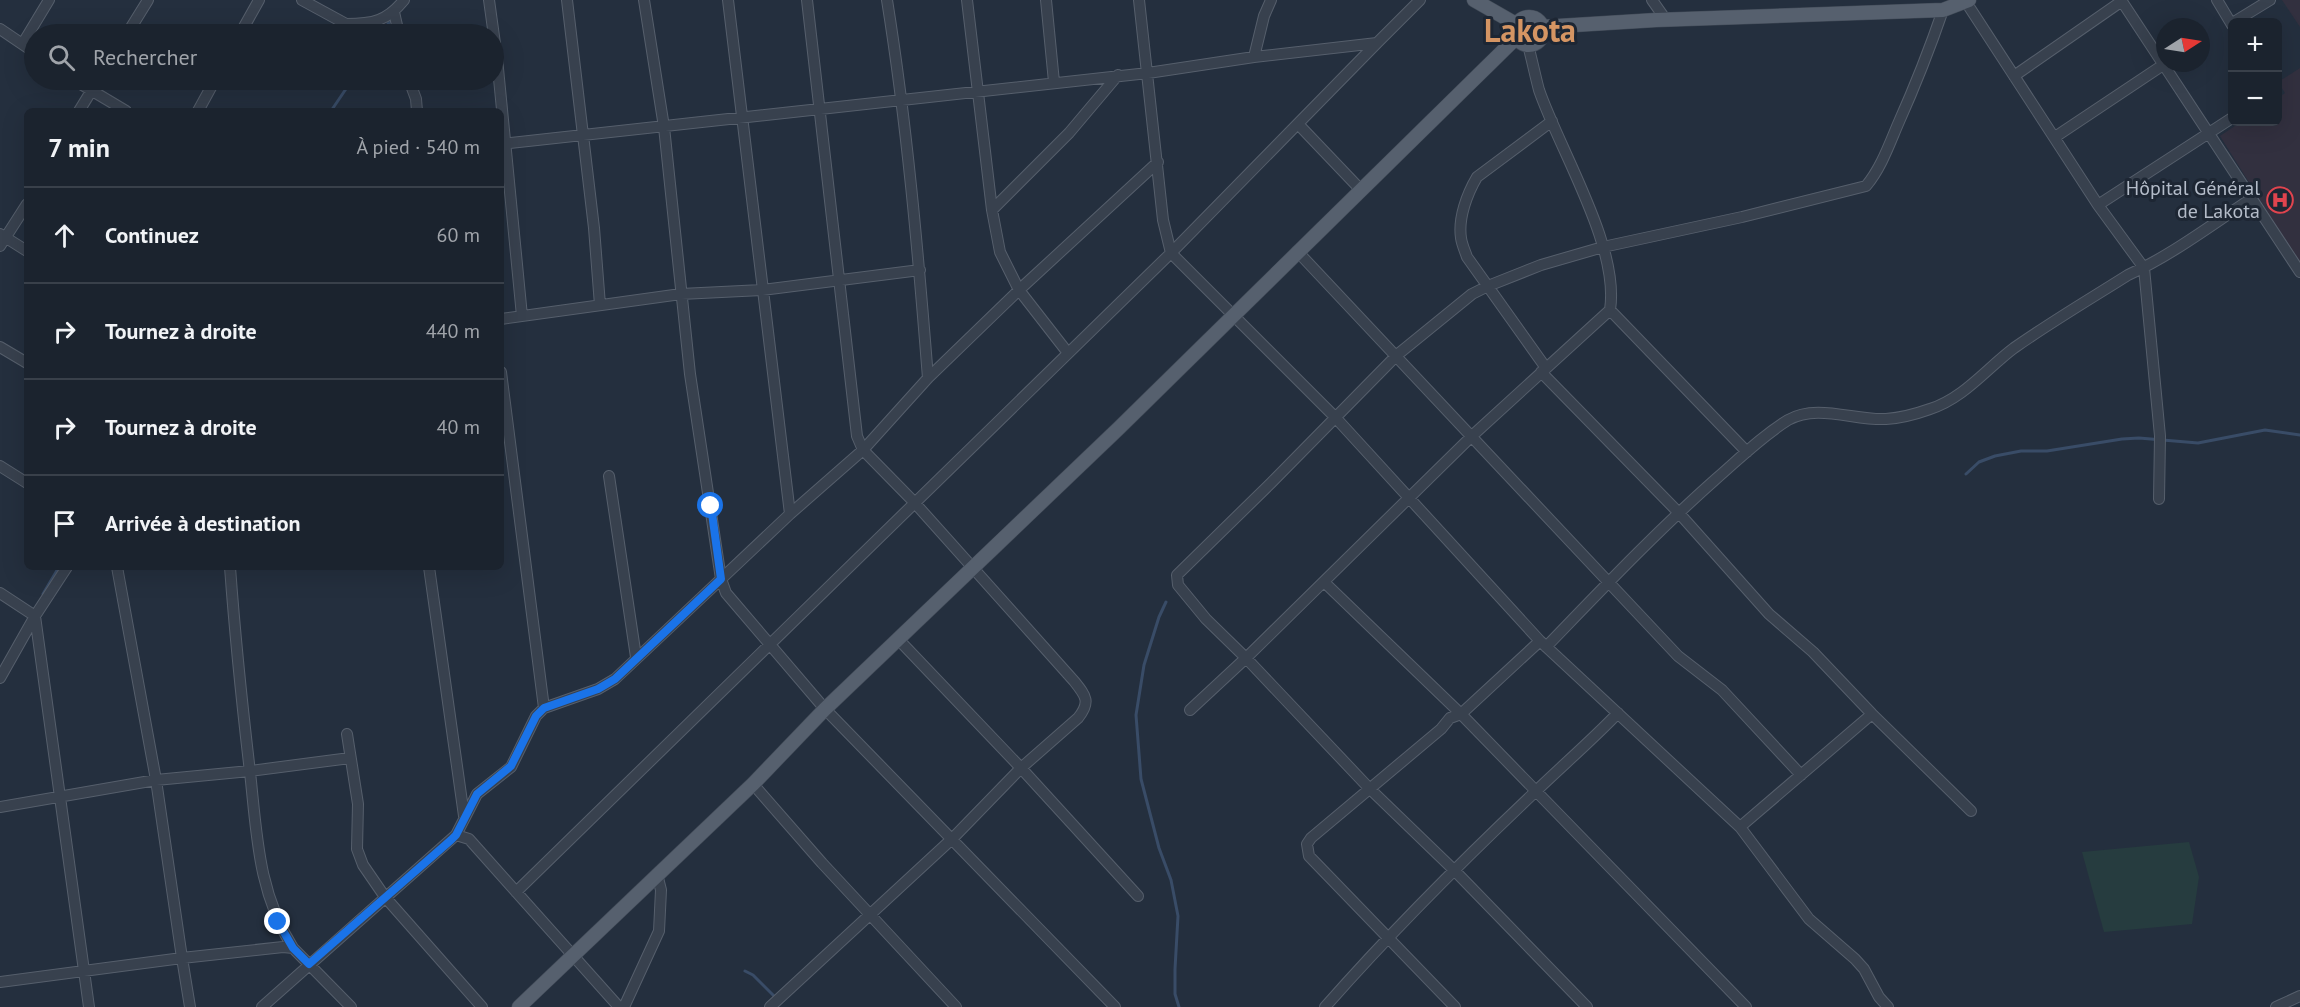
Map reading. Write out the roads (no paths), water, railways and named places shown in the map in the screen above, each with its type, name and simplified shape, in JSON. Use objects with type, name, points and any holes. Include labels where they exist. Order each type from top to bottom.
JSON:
[{"type":"main road","points":[[519,1007],[753,784],[825,709],[974,568],[1360,189],[1520,36],[1522,18],[1530,17],[1538,20],[1542,27],[1541,39],[1535,44],[1520,36],[1474,0]]},
{"type":"main road","points":[[1542,27],[1943,10],[1968,1]]},
{"type":"street","points":[[35,24],[49,0]]},
{"type":"street","points":[[133,24],[148,0]]},
{"type":"street","points":[[245,24],[258,0]]},
{"type":"street","points":[[302,0],[346,24],[366,24],[383,19],[394,12],[404,0]]},
{"type":"street","points":[[489,0],[491,24]]},
{"type":"street","points":[[567,0],[584,136],[600,305]]},
{"type":"street","points":[[644,0],[664,127],[697,420],[721,579],[726,593],[825,709],[1115,1007]]},
{"type":"street","points":[[728,0],[790,514]]},
{"type":"street","points":[[770,1007],[952,838],[1021,768],[1078,718],[1085,710],[1086,698],[1074,681],[974,568],[863,450],[854,424],[840,280],[807,0]]},
{"type":"street","points":[[887,0],[920,270],[928,378]]},
{"type":"street","points":[[967,0],[992,210],[1000,252],[1019,290],[1068,352]]},
{"type":"street","points":[[1047,0],[1054,82]]},
{"type":"street","points":[[1139,0],[1163,220],[1171,253],[1335,417],[1543,644],[1740,827],[1809,919],[1864,969],[1879,997],[1888,1007]]},
{"type":"street","points":[[1254,57],[1264,16],[1271,0]]},
{"type":"street","points":[[516,892],[1171,253],[1420,0]]},
{"type":"street","points":[[1652,0],[1666,20]]},
{"type":"street","points":[[2014,76],[2121,0],[2156,54]]},
{"type":"street","points":[[2217,0],[2229,18]]},
{"type":"street","points":[[2242,18],[2270,0]]},
{"type":"street","points":[[1968,1],[2098,205],[2144,268],[2160,436],[2159,498]]},
{"type":"street","points":[[1587,1007],[1455,871],[1369,788],[1246,658],[1206,620],[1178,585],[1177,575],[1397,355],[1472,294],[1542,265],[1603,247],[1742,217],[1866,186],[1872,179],[1893,135],[1924,63],[1943,10]]},
{"type":"street","points":[[394,12],[397,24]]},
{"type":"street","points":[[0,29],[23,44]]},
{"type":"street","points":[[1190,710],[1473,435],[1610,310],[1611,281],[1603,247],[1539,90],[1520,36]]},
{"type":"street","points":[[504,144],[1148,73],[1254,57],[1377,43]]},
{"type":"street","points":[[2055,137],[2156,70]]},
{"type":"street","points":[[2168,72],[2300,272]]},
{"type":"street","points":[[992,210],[1069,133],[1118,75]]},
{"type":"street","points":[[200,108],[210,90]]},
{"type":"street","points":[[413,90],[417,108]]},
{"type":"street","points":[[498,90],[500,108]]},
{"type":"street","points":[[81,108],[91,91],[121,108]]},
{"type":"street","points":[[1552,121],[1477,177],[1469,190],[1464,207],[1461,238],[1467,257],[1544,370],[1678,512],[1769,614],[1813,652],[1872,714],[1971,811]]},
{"type":"street","points":[[2098,205],[2228,121]]},
{"type":"street","points":[[1298,124],[1360,189]]},
{"type":"street","points":[[504,153],[522,316]]},
{"type":"street","points":[[262,1007],[456,835],[477,794],[511,766],[536,716],[544,708],[598,689],[615,679],[790,514],[863,450],[928,378],[1019,290],[1158,162]]},
{"type":"street","points":[[1455,1007],[1310,856],[1307,849],[1311,838],[1441,729],[1450,718],[1461,714],[1543,644],[1678,512],[1789,419],[1808,414],[1834,413],[1860,418],[1886,419],[1911,416],[1934,408],[1976,382],[2013,349],[2128,274],[2144,268],[2251,199]]},
{"type":"street","points":[[24,208],[2,239],[24,250]]},
{"type":"street","points":[[1297,251],[1473,435],[1678,656],[1722,690],[1801,775]]},
{"type":"street","points":[[504,319],[681,294],[762,290],[920,270]]},
{"type":"street","points":[[1610,310],[1747,452]]},
{"type":"street","points":[[0,347],[24,361]]},
{"type":"street","points":[[504,395],[544,708]]},
{"type":"street","points":[[0,466],[24,481]]},
{"type":"street","points":[[609,476],[636,657]]},
{"type":"street","points":[[0,678],[35,616],[65,570]]},
{"type":"street","points":[[118,570],[156,780],[190,1007]]},
{"type":"street","points":[[230,570],[238,677],[263,879],[278,922],[293,948],[351,1007]]},
{"type":"street","points":[[429,570],[464,816]]},
{"type":"street","points":[[1324,582],[1461,714],[1746,1007]]},
{"type":"street","points":[[0,593],[35,616],[58,796],[89,1007]]},
{"type":"street","points":[[898,639],[1021,768],[1138,896]]},
{"type":"street","points":[[1325,1007],[1388,937],[1618,713]]},
{"type":"street","points":[[1740,827],[1872,714]]},
{"type":"street","points":[[347,734],[358,804],[357,849],[363,865],[385,897],[482,1007]]},
{"type":"street","points":[[0,807],[156,780],[351,758]]},
{"type":"street","points":[[753,784],[822,863],[956,1007]]},
{"type":"street","points":[[456,835],[469,839],[619,1007]]},
{"type":"street","points":[[624,1007],[659,931],[661,890],[657,874]]},
{"type":"street","points":[[0,982],[182,958],[283,947],[293,948]]},
{"type":"street","points":[[2276,1007],[2300,996]]},
{"type":"waterway","points":[[388,24],[391,19]]},
{"type":"waterway","points":[[333,108],[345,90]]},
{"type":"waterway","points":[[1966,474],[1979,462],[1995,456],[2021,451],[2047,451],[2122,439],[2139,438],[2198,443],[2265,430],[2300,435]]},
{"type":"waterway","points":[[43,594],[57,570]]},
{"type":"waterway","points":[[1166,602],[1144,665],[1136,715],[1141,779],[1159,848],[1171,880],[1178,916],[1175,994],[1179,1007]]},
{"type":"waterway","points":[[745,971],[753,975],[775,997]]},
{"type":"place","name":"Hôpital Général de Lakota","points":[[2280,200]]},
{"type":"district","name":"Lakota","points":[[1530,31]]}]
